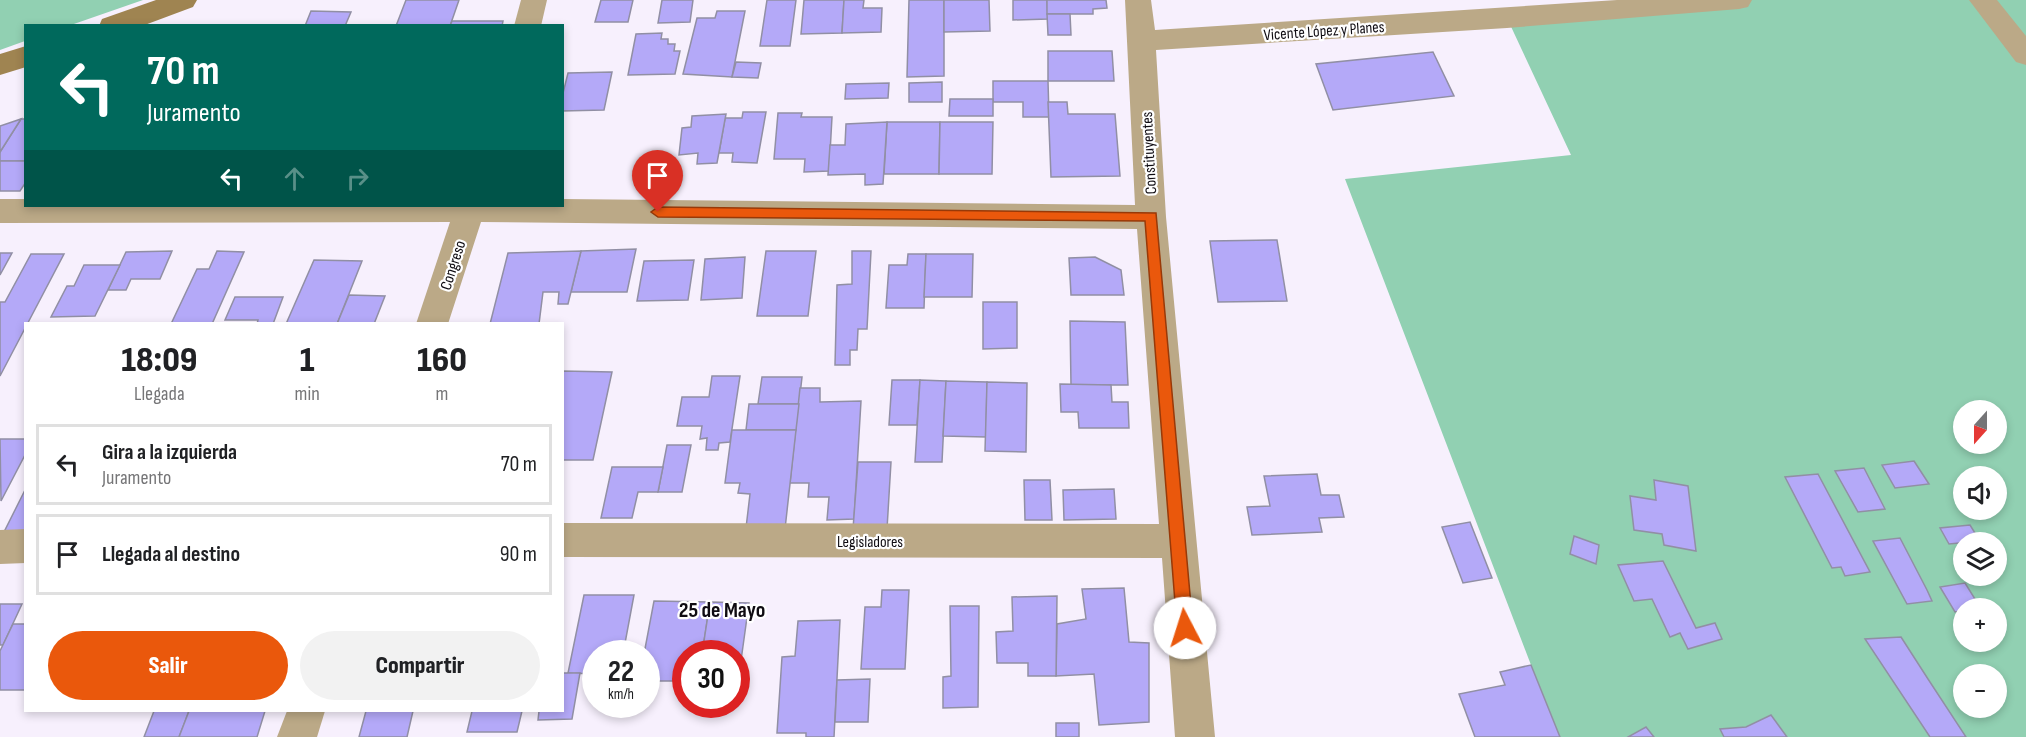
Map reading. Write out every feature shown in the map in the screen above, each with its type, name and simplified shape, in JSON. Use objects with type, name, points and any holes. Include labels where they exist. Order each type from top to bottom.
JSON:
[{"type":"street","points":[[118,24],[184,0]]},
{"type":"street","points":[[528,24],[534,0]]},
{"type":"street","name":"Constituyentes","points":[[1138,0],[1151,216],[1195,737]]},
{"type":"street","name":"Vicente López y Planes","points":[[1142,41],[1415,12],[1507,18],[1689,2],[1739,0]]},
{"type":"street","points":[[1982,0],[2026,55]]},
{"type":"street","points":[[0,65],[24,57]]},
{"type":"street","points":[[0,211],[470,208],[1151,216]]},
{"type":"street","name":"Congreso","points":[[433,322],[470,208]]},
{"type":"street","name":"Legisladores","points":[[564,540],[1177,541]]},
{"type":"street","points":[[0,547],[24,546]]},
{"type":"street","points":[[297,737],[306,712]]},
{"type":"green space","points":[[0,0],[143,0],[74,24],[24,24],[24,41],[0,50]]},
{"type":"green space","points":[[1739,0],[2026,0],[2026,737],[1560,737],[1345,179],[1571,155],[1507,18]]},
{"type":"building","points":[[406,0],[459,0],[451,24],[397,24]]},
{"type":"building","points":[[601,0],[633,0],[628,22],[595,22]]},
{"type":"building","points":[[662,0],[693,0],[690,22],[658,23]]},
{"type":"building","points":[[767,0],[796,0],[790,46],[760,46]]},
{"type":"building","points":[[804,0],[844,0],[842,33],[801,34]]},
{"type":"building","points":[[844,0],[864,0],[863,8],[882,8],[881,32],[842,33]]},
{"type":"building","points":[[909,0],[944,0],[944,76],[907,77]]},
{"type":"building","points":[[944,0],[989,0],[990,31],[944,32]]},
{"type":"building","points":[[1013,0],[1047,0],[1048,19],[1013,20]]},
{"type":"building","points":[[1047,0],[1106,0],[1107,8],[1093,9],[1093,14],[1047,14]]},
{"type":"building","points":[[311,11],[351,12],[346,24],[306,24]]},
{"type":"building","points":[[717,11],[745,11],[732,77],[683,74],[697,18],[715,18]]},
{"type":"building","points":[[1047,14],[1070,14],[1071,35],[1048,35]]},
{"type":"building","points":[[452,21],[503,21],[502,24],[451,24]]},
{"type":"building","points":[[662,33],[661,39],[668,39],[668,44],[675,44],[674,51],[680,51],[675,74],[628,75],[636,34]]},
{"type":"building","points":[[1048,51],[1112,51],[1114,81],[1048,81]]},
{"type":"building","points":[[1433,52],[1454,96],[1333,110],[1316,64]]},
{"type":"building","points":[[736,62],[761,63],[758,78],[732,77]]},
{"type":"building","points":[[612,72],[604,110],[564,111],[564,89],[568,73]]},
{"type":"building","points":[[993,81],[1048,81],[1049,117],[1023,117],[1023,102],[993,102]]},
{"type":"building","points":[[942,82],[942,102],[909,102],[909,83]]},
{"type":"building","points":[[889,83],[888,98],[845,99],[846,84]]},
{"type":"building","points":[[950,99],[993,99],[993,116],[949,116]]},
{"type":"building","points":[[1048,102],[1067,102],[1068,114],[1115,114],[1120,176],[1051,177]]},
{"type":"building","points":[[743,112],[766,112],[757,163],[732,162],[733,153],[719,153],[725,118],[742,118]]},
{"type":"building","points":[[778,113],[802,113],[801,117],[832,117],[829,171],[804,172],[805,159],[774,159]]},
{"type":"building","points":[[726,114],[717,163],[697,164],[698,153],[679,155],[682,128],[691,127],[692,116]]},
{"type":"building","points":[[21,119],[24,119],[24,161],[0,161],[0,152]]},
{"type":"building","points":[[21,119],[0,152],[0,126]]},
{"type":"building","points":[[887,122],[940,122],[939,174],[884,174]]},
{"type":"building","points":[[887,122],[883,184],[865,185],[865,174],[828,175],[830,145],[845,145],[846,124]]},
{"type":"building","points":[[940,122],[993,122],[992,174],[939,174]]},
{"type":"building","points":[[0,161],[24,161],[24,185],[20,191],[0,191]]},
{"type":"building","points":[[1277,240],[1287,301],[1218,302],[1210,241]]},
{"type":"building","points":[[636,249],[627,292],[571,292],[581,251]]},
{"type":"building","points":[[172,251],[160,279],[131,279],[126,290],[108,290],[126,252]]},
{"type":"building","points":[[217,251],[244,252],[213,322],[172,322],[197,269],[209,269]]},
{"type":"building","points":[[581,251],[568,304],[558,304],[559,292],[543,292],[539,322],[491,322],[508,253]]},
{"type":"building","points":[[766,251],[816,251],[808,316],[757,316]]},
{"type":"building","points":[[852,251],[871,251],[867,329],[858,329],[857,350],[850,350],[850,365],[835,365],[837,285],[852,284]]},
{"type":"building","points":[[0,253],[12,253],[0,275]]},
{"type":"building","points":[[31,254],[64,254],[28,322],[24,322],[24,330],[0,376],[0,302],[5,302]]},
{"type":"building","points":[[908,254],[926,254],[924,308],[886,308],[889,265],[907,265]]},
{"type":"building","points":[[926,254],[973,254],[972,297],[924,297]]},
{"type":"building","points":[[745,257],[742,298],[701,300],[705,259]]},
{"type":"building","points":[[1095,257],[1121,270],[1124,295],[1071,295],[1069,258]]},
{"type":"building","points":[[314,260],[362,261],[338,322],[287,322]]},
{"type":"building","points":[[694,260],[688,300],[637,301],[644,261]]},
{"type":"building","points":[[84,265],[120,265],[95,316],[51,317],[67,286],[74,286]]},
{"type":"building","points":[[349,295],[385,296],[375,322],[338,322]]},
{"type":"building","points":[[235,297],[283,297],[274,322],[225,320]]},
{"type":"building","points":[[983,302],[1017,302],[1017,348],[983,349]]},
{"type":"building","points":[[1070,321],[1125,322],[1128,385],[1071,385]]},
{"type":"building","points":[[564,371],[612,372],[593,460],[564,460]]},
{"type":"building","points":[[712,376],[740,376],[730,442],[719,443],[718,450],[706,450],[707,438],[700,439],[702,426],[677,426],[682,397],[709,397]]},
{"type":"building","points":[[762,377],[802,377],[799,404],[758,404]]},
{"type":"building","points":[[892,380],[920,380],[917,425],[889,425]]},
{"type":"building","points":[[920,380],[946,381],[942,462],[915,462]]},
{"type":"building","points":[[946,381],[987,382],[986,437],[943,436]]},
{"type":"building","points":[[987,382],[1027,383],[1026,452],[985,451]]},
{"type":"building","points":[[1060,384],[1111,385],[1112,402],[1128,402],[1129,428],[1079,428],[1078,412],[1061,412]]},
{"type":"building","points":[[800,388],[820,388],[820,402],[861,401],[854,519],[827,520],[829,497],[808,497],[809,483],[790,483]]},
{"type":"building","points":[[749,404],[799,404],[796,430],[746,430]]},
{"type":"building","points":[[732,430],[796,430],[785,529],[746,528],[750,494],[738,493],[740,483],[725,483]]},
{"type":"building","points":[[0,439],[24,439],[24,457],[1,501]]},
{"type":"building","points":[[667,445],[691,445],[682,492],[658,492]]},
{"type":"building","points":[[1914,461],[1929,484],[1895,488],[1882,465]]},
{"type":"building","points":[[858,462],[891,462],[887,529],[853,529]]},
{"type":"building","points":[[612,467],[663,467],[658,492],[638,492],[632,518],[601,518]]},
{"type":"building","points":[[1864,468],[1885,509],[1858,512],[1835,471]]},
{"type":"building","points":[[1317,474],[1321,495],[1339,495],[1344,517],[1319,518],[1322,532],[1252,535],[1247,507],[1270,506],[1264,476]]},
{"type":"building","points":[[1818,474],[1870,572],[1845,576],[1841,567],[1832,568],[1785,477]]},
{"type":"building","points":[[1024,480],[1050,480],[1052,520],[1025,520]]},
{"type":"building","points":[[1654,480],[1688,486],[1696,551],[1664,545],[1662,534],[1634,530],[1630,496],[1656,500]]},
{"type":"building","points":[[1114,489],[1116,519],[1064,520],[1063,490]]},
{"type":"building","points":[[24,492],[24,538],[1,538]]},
{"type":"building","points":[[1470,522],[1492,578],[1463,583],[1442,527]]},
{"type":"building","points":[[1970,525],[1974,532],[1953,532],[1953,544],[1949,544],[1940,528]]},
{"type":"building","points":[[1574,536],[1599,545],[1596,564],[1570,554]]},
{"type":"building","points":[[1900,538],[1932,601],[1907,604],[1873,541]]},
{"type":"building","points":[[1663,561],[1696,628],[1715,623],[1722,639],[1688,649],[1680,633],[1670,637],[1652,599],[1634,601],[1618,565]]},
{"type":"building","points":[[1967,586],[1974,598],[1953,598],[1953,609],[1940,587]]},
{"type":"building","points":[[1124,588],[1129,642],[1149,643],[1149,722],[1099,725],[1094,674],[1056,676],[1057,624],[1086,619],[1082,589]]},
{"type":"building","points":[[882,590],[909,590],[905,669],[861,669],[865,607],[881,607]]},
{"type":"building","points":[[584,595],[634,595],[626,640],[582,640],[582,674],[568,673]]},
{"type":"building","points":[[1057,596],[1056,676],[1028,676],[1028,663],[997,663],[996,632],[1013,631],[1012,597]]},
{"type":"building","points":[[654,601],[710,602],[704,640],[672,640],[672,681],[660,681],[660,640],[647,640]]},
{"type":"building","points":[[710,602],[749,603],[744,640],[704,640]]},
{"type":"building","points":[[0,604],[22,604],[3,645],[0,645]]},
{"type":"building","points":[[950,606],[979,606],[978,707],[943,708],[943,677],[951,676]]},
{"type":"building","points":[[840,620],[834,737],[806,737],[806,733],[777,733],[782,657],[795,656],[798,621]]},
{"type":"building","points":[[13,624],[24,624],[24,690],[0,690],[0,651]]},
{"type":"building","points":[[1901,637],[1966,737],[1930,737],[1865,639]]},
{"type":"building","points":[[1531,665],[1560,737],[1475,737],[1459,694],[1505,685],[1500,672]]},
{"type":"building","points":[[564,673],[580,673],[572,719],[538,720],[539,712],[564,712]]},
{"type":"building","points":[[870,679],[868,722],[835,722],[837,680]]},
{"type":"building","points":[[154,712],[189,712],[179,737],[144,737]]},
{"type":"building","points":[[189,712],[265,712],[257,737],[179,737]]},
{"type":"building","points":[[366,712],[413,712],[407,737],[359,737]]},
{"type":"building","points":[[472,712],[522,712],[517,732],[467,732]]},
{"type":"building","points":[[1771,715],[1787,737],[1724,737],[1720,729],[1746,727]]},
{"type":"building","points":[[1056,723],[1079,723],[1079,737],[1056,737]]},
{"type":"building","points":[[1646,727],[1654,737],[1628,737]]},
{"type":"district","name":"25 de Mayo","points":[[722,609]]},
{"type":"route","points":[[658,212],[1151,216],[1185,628]]}]
